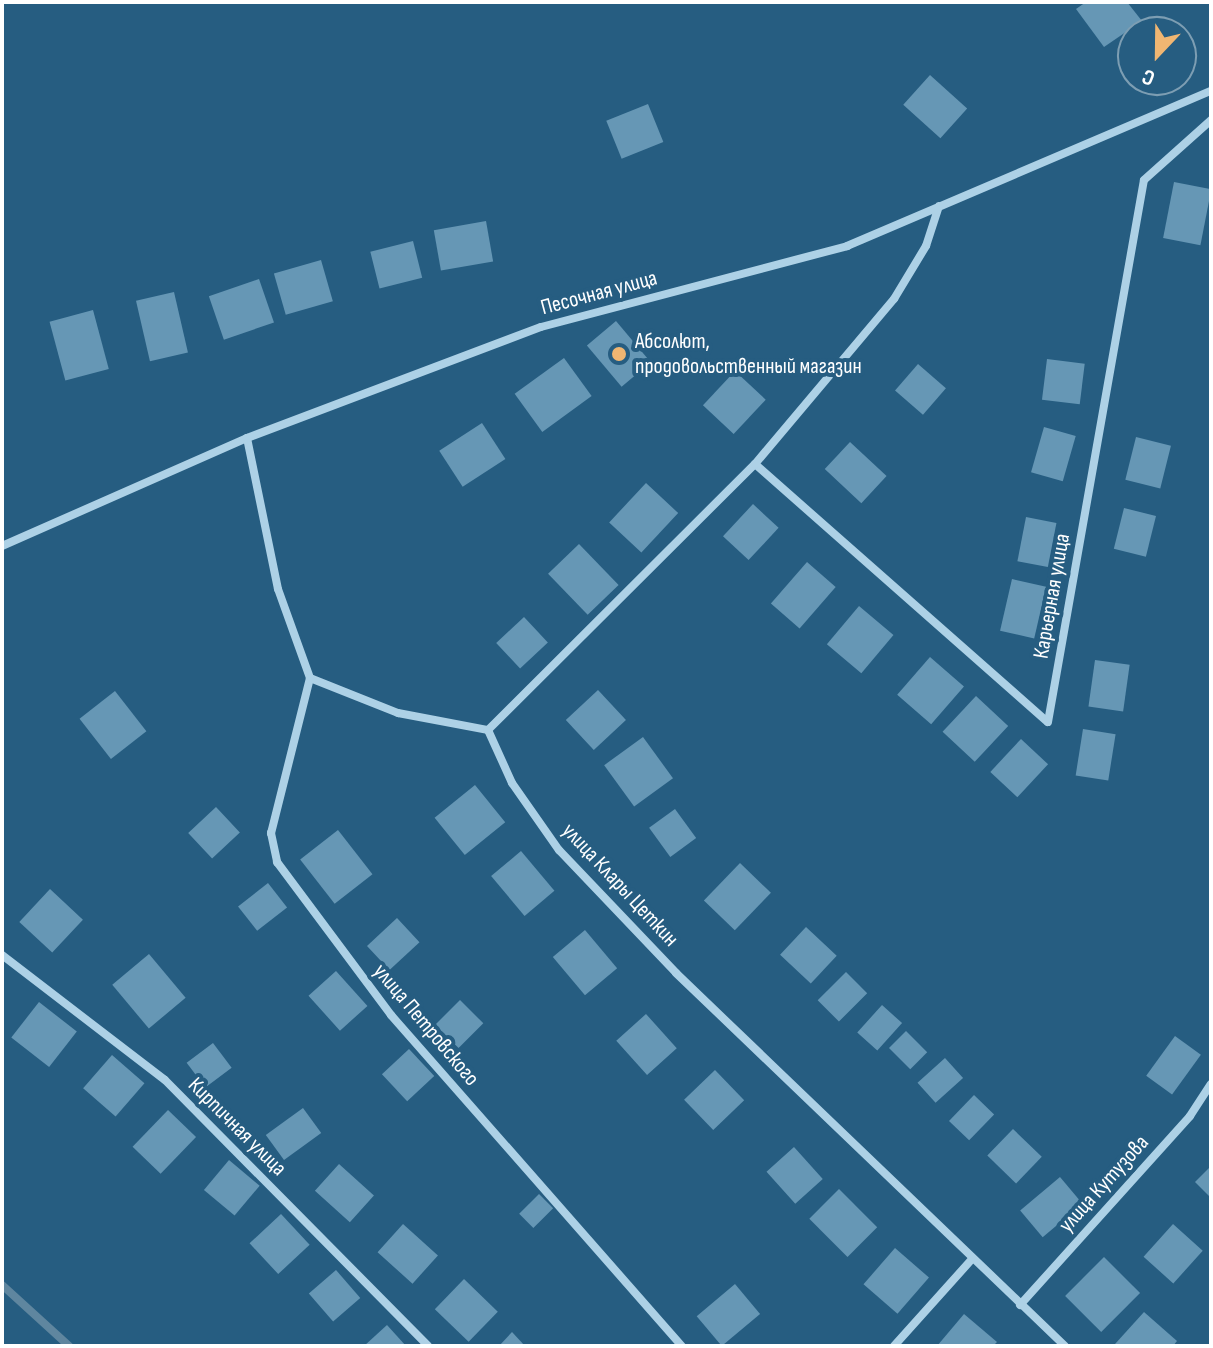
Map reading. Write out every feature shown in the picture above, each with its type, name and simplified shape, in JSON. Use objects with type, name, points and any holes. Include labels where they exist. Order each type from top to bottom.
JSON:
[{"type":"street","name":"Песочная улица","points":[[2,546],[247,438],[541,327],[847,246],[1211,91]]},
{"type":"street","name":"Карьерная улица","points":[[755,464],[1048,722],[1144,180],[1211,120]]},
{"type":"street","points":[[247,438],[278,589],[310,678],[398,713],[488,730],[755,464],[894,299],[926,246],[939,206]]},
{"type":"street","name":"улица Петровского","points":[[310,678],[271,833],[277,862],[391,1015],[682,1346]]},
{"type":"street","name":"улица Клары Цеткин","points":[[488,730],[512,783],[559,850],[676,973],[1065,1346]]},
{"type":"street","name":"Кирпичная улица","points":[[2,955],[165,1080],[428,1346]]},
{"type":"street","name":"улица Кутузова","points":[[1020,1305],[1190,1116],[1211,1084]]},
{"type":"street","points":[[894,1346],[972,1259]]},
{"type":"building","points":[[1086,2],[1127,2],[1138,16],[1117,16],[1117,38],[1104,47],[1076,9]]},
{"type":"building","points":[[930,75],[967,108],[940,138],[903,105]]},
{"type":"building","points":[[648,104],[663,142],[622,159],[606,121]]},
{"type":"building","points":[[1174,182],[1211,189],[1200,245],[1163,238]]},
{"type":"building","points":[[486,221],[493,261],[441,271],[434,230]]},
{"type":"building","points":[[413,241],[422,278],[380,289],[370,252]]},
{"type":"building","points":[[321,260],[333,301],[286,315],[274,274]]},
{"type":"building","points":[[259,279],[274,322],[224,340],[209,296]]},
{"type":"building","points":[[174,292],[188,352],[150,361],[136,301]]},
{"type":"building","points":[[93,310],[109,369],[65,381],[50,322]]},
{"type":"building","name":"Абсолют, продовольственный магазин","points":[[616,321],[651,362],[622,387],[587,345]]},
{"type":"building","points":[[564,358],[592,396],[542,432],[515,394]]},
{"type":"building","points":[[1047,359],[1085,364],[1080,404],[1042,400]]},
{"type":"building","points":[[918,364],[946,388],[923,415],[895,390]]},
{"type":"building","points":[[735,371],[766,400],[734,434],[703,405]]},
{"type":"building","points":[[482,423],[505,459],[463,487],[439,451]]},
{"type":"building","points":[[1044,427],[1076,436],[1063,481],[1031,472]]},
{"type":"building","points":[[1136,437],[1171,446],[1160,488],[1125,480]]},
{"type":"building","points":[[850,442],[887,476],[861,503],[825,469]]},
{"type":"building","points":[[646,483],[678,513],[641,553],[609,522]]},
{"type":"building","points":[[753,504],[779,528],[749,560],[723,536]]},
{"type":"building","points":[[1124,508],[1156,516],[1146,557],[1114,549]]},
{"type":"building","points":[[1026,517],[1056,523],[1048,567],[1017,561]]},
{"type":"building","points":[[579,544],[619,585],[588,615],[548,574]]},
{"type":"building","points":[[807,562],[836,587],[800,628],[771,604]]},
{"type":"building","points":[[1012,579],[1046,587],[1034,639],[1000,631]]},
{"type":"building","points":[[859,606],[893,635],[861,673],[827,644]]},
{"type":"building","points":[[524,617],[548,643],[520,669],[496,643]]},
{"type":"building","points":[[930,657],[964,687],[931,724],[897,695]]},
{"type":"building","points":[[1095,660],[1130,665],[1123,711],[1088,707]]},
{"type":"building","points":[[598,690],[626,720],[594,750],[566,720]]},
{"type":"building","points":[[115,691],[146,731],[111,759],[80,719]]},
{"type":"building","points":[[976,696],[1008,726],[975,762],[943,732]]},
{"type":"building","points":[[1083,729],[1116,734],[1108,781],[1076,775]]},
{"type":"building","points":[[643,737],[673,778],[634,806],[604,765]]},
{"type":"building","points":[[1021,739],[1048,764],[1017,797],[990,772]]},
{"type":"building","points":[[475,785],[505,822],[465,855],[435,818]]},
{"type":"building","points":[[216,807],[240,833],[212,859],[188,833]]},
{"type":"building","points":[[675,809],[696,838],[670,857],[649,828]]},
{"type":"building","points":[[338,830],[372,874],[335,904],[300,860]]},
{"type":"building","points":[[521,851],[554,891],[525,916],[491,876]]},
{"type":"building","points":[[740,863],[771,893],[735,930],[704,900]]},
{"type":"building","points":[[268,883],[287,907],[257,931],[238,906]]},
{"type":"building","points":[[50,889],[83,920],[52,953],[19,922]]},
{"type":"building","points":[[397,918],[420,942],[390,970],[367,946]]},
{"type":"building","points":[[806,927],[837,956],[811,983],[780,955]]},
{"type":"building","points":[[585,930],[617,968],[585,995],[553,957]]},
{"type":"building","points":[[149,954],[186,998],[149,1029],[112,985]]},
{"type":"building","points":[[336,971],[367,1006],[340,1031],[309,996]]},
{"type":"building","points":[[846,972],[867,993],[839,1021],[818,1000]]},
{"type":"building","points":[[460,1000],[483,1023],[459,1048],[435,1025]]},
{"type":"building","points":[[39,1002],[77,1032],[49,1067],[11,1037]]},
{"type":"building","points":[[882,1005],[902,1023],[877,1051],[857,1032]]},
{"type":"building","points":[[646,1014],[677,1048],[647,1075],[616,1041]]},
{"type":"building","points":[[906,1031],[927,1052],[910,1069],[889,1048]]},
{"type":"building","points":[[1175,1036],[1201,1055],[1172,1094],[1146,1076]]},
{"type":"building","points":[[213,1043],[232,1068],[205,1088],[187,1063]]},
{"type":"building","points":[[409,1049],[434,1076],[407,1101],[382,1074]]},
{"type":"building","points":[[112,1055],[144,1083],[116,1116],[83,1088]]},
{"type":"building","points":[[945,1058],[963,1078],[936,1103],[918,1083]]},
{"type":"building","points":[[715,1070],[744,1100],[713,1130],[684,1100]]},
{"type":"building","points":[[974,1095],[994,1114],[969,1140],[949,1121]]},
{"type":"building","points":[[303,1108],[321,1133],[284,1160],[266,1135]]},
{"type":"building","points":[[168,1110],[196,1137],[161,1174],[133,1147]]},
{"type":"building","points":[[1013,1129],[1042,1157],[1016,1183],[987,1156]]},
{"type":"building","points":[[794,1147],[823,1179],[795,1204],[767,1172]]},
{"type":"building","points":[[229,1160],[260,1186],[235,1216],[204,1190]]},
{"type":"building","points":[[339,1164],[374,1195],[350,1222],[315,1191]]},
{"type":"building","points":[[1211,1166],[1211,1198],[1195,1182]]},
{"type":"building","points":[[1060,1177],[1082,1204],[1043,1237],[1020,1210]]},
{"type":"building","points":[[839,1189],[877,1227],[847,1257],[809,1219]]},
{"type":"building","points":[[539,1194],[553,1208],[533,1228],[519,1214]]},
{"type":"building","points":[[281,1214],[310,1245],[278,1274],[250,1243]]},
{"type":"building","points":[[403,1224],[438,1255],[413,1284],[378,1252]]},
{"type":"building","points":[[1173,1224],[1203,1251],[1173,1283],[1144,1257]]},
{"type":"building","points":[[895,1248],[929,1278],[897,1314],[864,1284]]},
{"type":"building","points":[[1104,1257],[1140,1293],[1101,1332],[1065,1296]]},
{"type":"building","points":[[336,1270],[360,1298],[333,1322],[309,1294]]},
{"type":"building","points":[[464,1279],[498,1312],[469,1342],[435,1309]]},
{"type":"building","points":[[735,1284],[760,1314],[722,1346],[697,1316]]},
{"type":"building","points":[[1144,1312],[1177,1341],[1173,1346],[1115,1344]]},
{"type":"building","points":[[964,1314],[997,1342],[993,1346],[937,1346]]},
{"type":"building","points":[[387,1325],[406,1346],[364,1346]]},
{"type":"building","points":[[512,1332],[525,1346],[499,1346]]},
{"type":"waterway","points":[[2,1285],[69,1346]]},
{"type":"place","name":"Абсолют, продовольственный магазин","points":[[619,354]]}]
